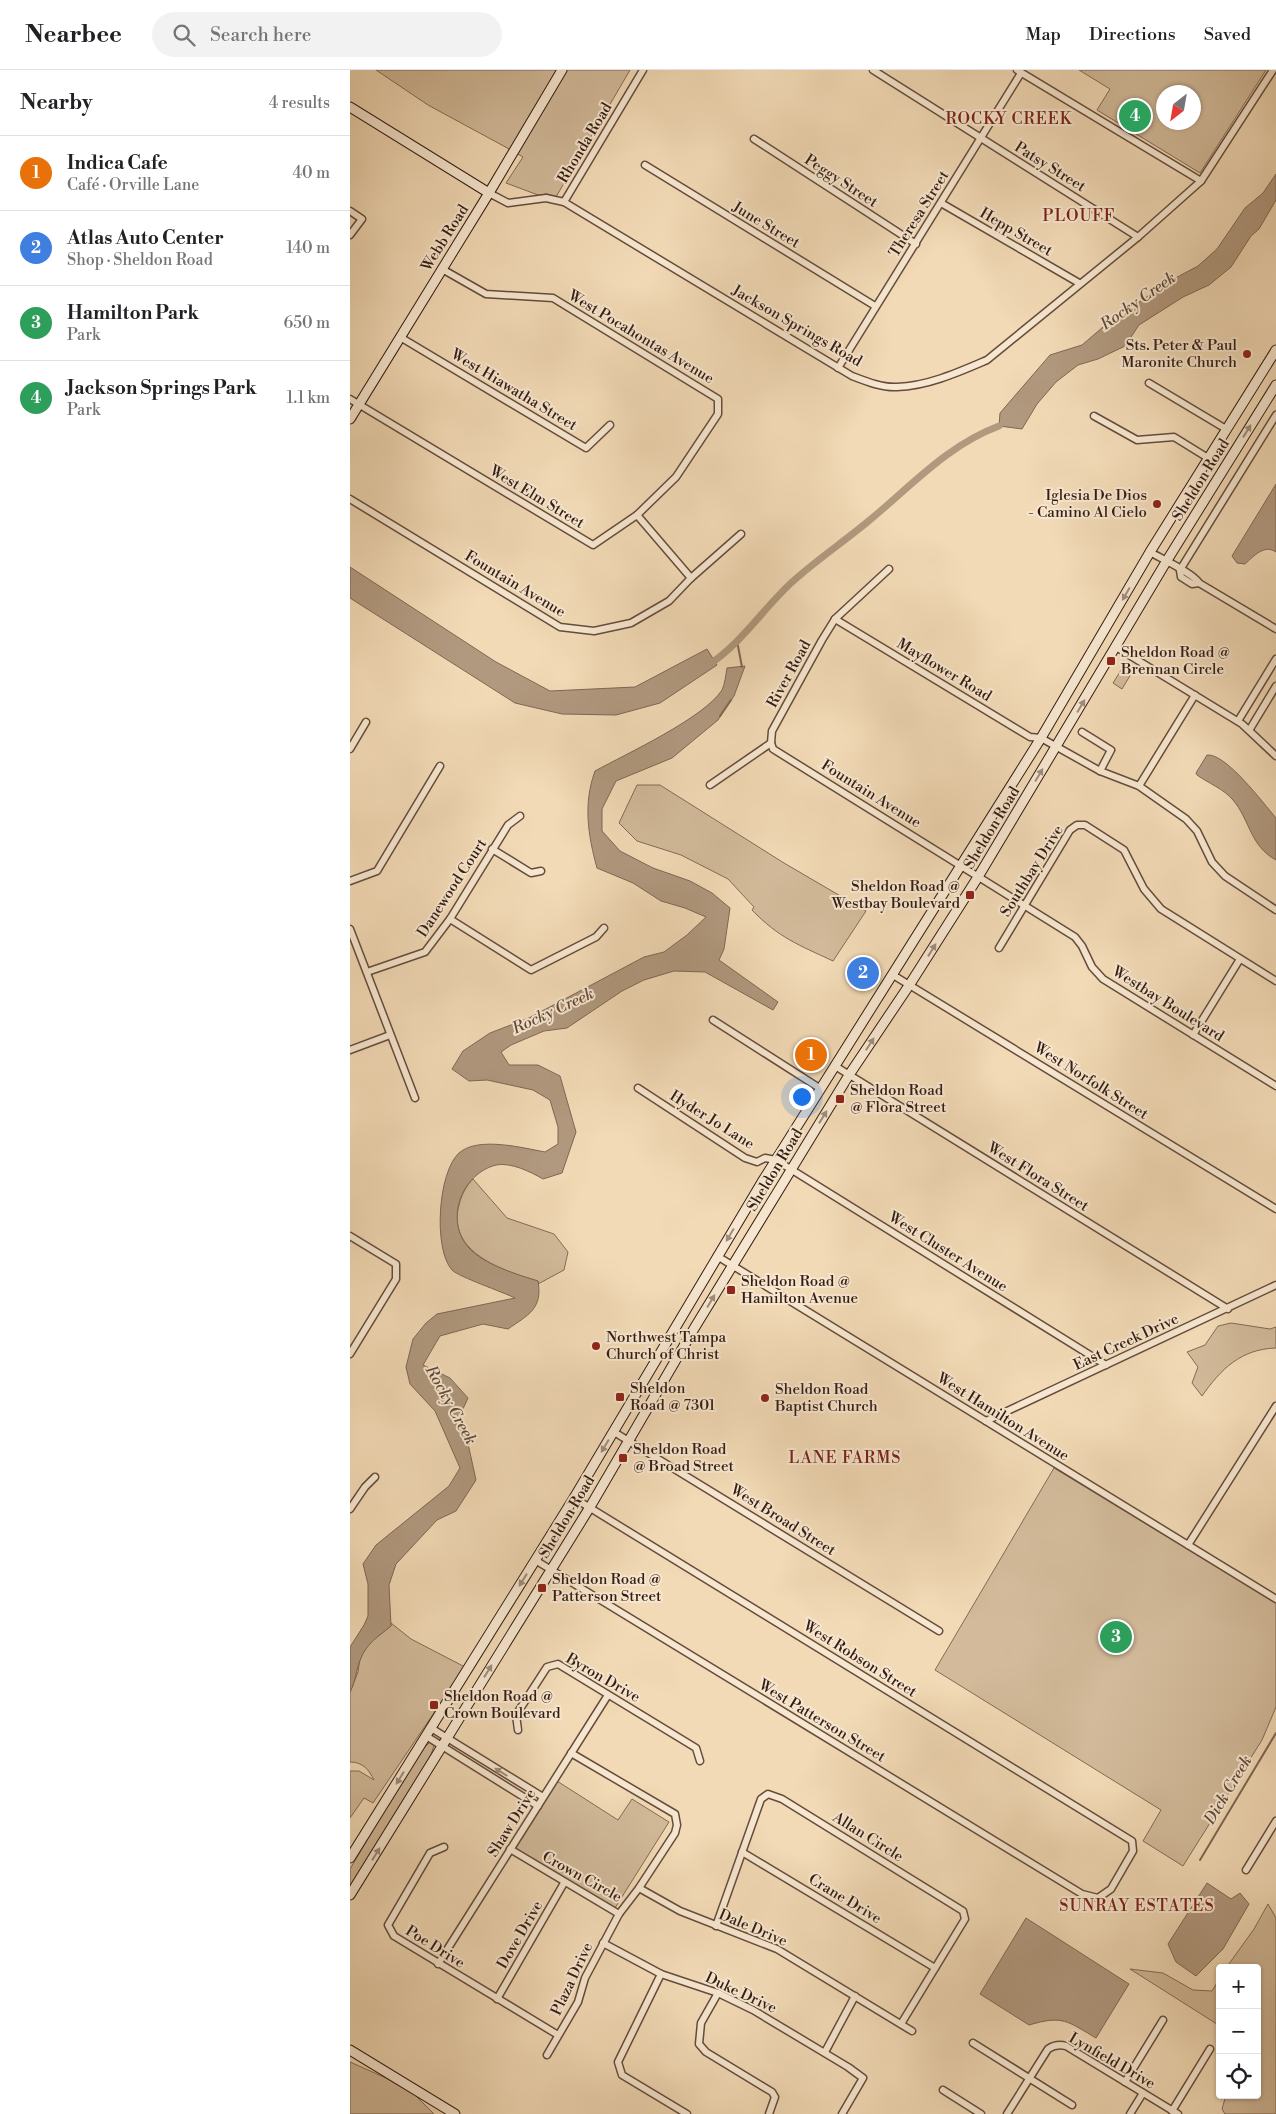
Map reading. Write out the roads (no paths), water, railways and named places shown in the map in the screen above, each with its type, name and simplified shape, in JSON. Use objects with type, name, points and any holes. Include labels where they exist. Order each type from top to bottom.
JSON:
[{"type":"main road","name":"Webb Road","points":[[350,419],[562,70]]},
{"type":"main road","name":"Jackson Springs Road","points":[[350,107],[489,193]]},
{"type":"main road","name":"Sheldon Road","points":[[350,1858],[574,1498],[776,1160],[1041,738],[1150,552],[1275,352]]},
{"type":"main road","name":"Sheldon Road","points":[[350,1895],[590,1507],[686,1343],[849,1075],[978,877],[1166,562],[1276,385]]},
{"type":"main road","points":[[671,1334],[686,1343]]},
{"type":"main road","points":[[350,2050],[455,2114]]},
{"type":"street","name":"Rhonda Road","points":[[564,202],[643,70]]},
{"type":"street","name":"Patsy Street","points":[[873,70],[1138,236]]},
{"type":"street","name":"Jackson Springs Road","points":[[489,193],[508,203],[546,198],[564,202],[838,368],[869,382],[896,388],[959,372],[987,360],[1138,236],[1201,181],[1273,70]]},
{"type":"street","name":"Theresa Street","points":[[838,368],[875,306],[942,203],[1019,71]]},
{"type":"street","points":[[1019,71],[1201,181]]},
{"type":"street","name":"Peggy Street","points":[[754,140],[916,244]]},
{"type":"street","name":"June Street","points":[[644,165],[875,306]]},
{"type":"street","name":"Hepp Street","points":[[942,203],[1079,283]]},
{"type":"street","points":[[350,212],[362,219],[350,235]]},
{"type":"street","name":"West Pocahontas Avenue","points":[[442,269],[486,294],[553,298],[718,399],[718,414],[676,476],[637,515]]},
{"type":"street","name":"West Hiawatha Street","points":[[400,337],[586,448],[610,425]]},
{"type":"street","points":[[1149,383],[1226,429]]},
{"type":"street","name":"West Elm Street","points":[[350,399],[593,545],[637,515]]},
{"type":"street","points":[[1276,415],[1180,570],[1181,577],[1192,584],[1199,583],[1276,629]]},
{"type":"street","points":[[1094,416],[1137,440],[1174,437],[1208,458]]},
{"type":"street","name":"Fountain Avenue","points":[[350,499],[560,627],[594,631],[631,623],[669,601],[691,578],[741,534]]},
{"type":"street","points":[[637,515],[691,578]]},
{"type":"street","points":[[1150,552],[1180,570]]},
{"type":"street","name":"River Road","points":[[771,743],[772,731],[835,619],[889,569]]},
{"type":"street","name":"Mayflower Road","points":[[835,619],[1030,737],[1041,738],[1100,771],[1139,786],[1186,819],[1197,831],[1212,862],[1225,876],[1276,910]]},
{"type":"street","points":[[1116,647],[1250,729],[1276,756]]},
{"type":"street","points":[[1238,721],[1276,659]]},
{"type":"street","points":[[1250,729],[1276,686]]},
{"type":"street","points":[[1139,786],[1195,695]]},
{"type":"street","points":[[350,749],[366,722]]},
{"type":"street","points":[[1082,732],[1111,750],[1100,771]]},
{"type":"street","points":[[710,786],[771,743]]},
{"type":"street","name":"Fountain Avenue","points":[[771,743],[773,749],[961,864]]},
{"type":"street","points":[[350,881],[378,872],[440,766]]},
{"type":"street","name":"Danewood Court","points":[[367,972],[425,952],[450,919],[508,825],[520,816]]},
{"type":"street","name":"Southbay Drive","points":[[999,948],[1070,830],[1077,825],[1085,825],[1124,850],[1144,889],[1161,909],[1276,981]]},
{"type":"street","points":[[492,849],[532,873],[542,872]]},
{"type":"street","name":"Westbay Boulevard","points":[[961,864],[978,877],[1075,937],[1082,946],[1092,967],[1103,979],[1276,1086]]},
{"type":"street","points":[[450,919],[531,970],[596,936],[604,928]]},
{"type":"street","points":[[350,930],[415,1098]]},
{"type":"street","points":[[1193,1035],[1240,959]]},
{"type":"street","name":"West Norfolk Street","points":[[893,975],[1276,1209]]},
{"type":"street","points":[[713,1020],[821,1089]]},
{"type":"street","points":[[350,1050],[390,1035]]},
{"type":"street","name":"West Flora Street","points":[[835,1066],[1228,1309]]},
{"type":"street","name":"Hyder Jo Lane","points":[[638,1088],[745,1158],[757,1162],[765,1158],[776,1160]]},
{"type":"street","name":"West Cluster Avenue","points":[[776,1160],[1106,1365]]},
{"type":"street","points":[[350,1236],[396,1264],[396,1278],[350,1354]]},
{"type":"street","name":"West Hamilton Avenue","points":[[717,1256],[1276,1599]]},
{"type":"street","name":"East Creek Drive","points":[[986,1421],[1276,1285]]},
{"type":"street","points":[[1188,1545],[1276,1406]]},
{"type":"street","name":"West Broad Street","points":[[614,1432],[939,1631]]},
{"type":"street","points":[[350,1509],[365,1487],[375,1477]]},
{"type":"street","name":"West Robson Street","points":[[574,1498],[1132,1841],[1134,1851],[1111,1889],[1098,1898]]},
{"type":"street","name":"West Patterson Street","points":[[535,1560],[1082,1894],[1098,1898]]},
{"type":"street","name":"Byron Drive","points":[[518,1730],[516,1715],[547,1666],[558,1664],[696,1748],[700,1761]]},
{"type":"street","name":"Shaw Drive","points":[[438,1964],[608,1695]]},
{"type":"street","points":[[428,1732],[538,1806]]},
{"type":"street","points":[[444,1742],[543,1797]]},
{"type":"street","name":"Crown Circle","points":[[510,1850],[619,1914],[639,1888],[675,1833],[677,1826],[675,1814],[570,1753]]},
{"type":"street","name":"Allan Circle","points":[[716,1926],[761,1799],[768,1794],[782,1799],[963,1910],[965,1919],[901,2024]]},
{"type":"street","points":[[1246,1870],[1276,1821]]},
{"type":"street","name":"Poe Drive","points":[[444,1847],[430,1853],[388,1925],[394,1936],[558,2035]]},
{"type":"street","name":"Crane Drive","points":[[742,1852],[934,1968]]},
{"type":"street","name":"Dove Drive","points":[[497,1999],[564,1882]]},
{"type":"street","name":"Dale Drive","points":[[639,1888],[680,1911],[716,1926],[748,1936],[777,1949],[912,2031]]},
{"type":"street","name":"Plaza Drive","points":[[547,2055],[578,2002],[585,1978],[619,1914]]},
{"type":"street","name":"Duke Drive","points":[[603,1943],[661,1974],[718,1993],[753,2010],[825,2052],[863,2078],[842,2114]]},
{"type":"street","points":[[661,1974],[618,2062],[622,2075],[687,2114]]},
{"type":"street","points":[[718,1993],[701,2022],[699,2044],[706,2052],[772,2092],[775,2097],[768,2114]]},
{"type":"street","points":[[825,2052],[855,1996]]},
{"type":"street","points":[[1125,2082],[1163,2020]]},
{"type":"street","points":[[973,2043],[1072,2105]]},
{"type":"street","name":"Lynfield Drive","points":[[1007,2114],[1048,2049],[1060,2044],[1175,2112]]},
{"type":"street","points":[[1175,2112],[1210,2050]]},
{"type":"street","points":[[943,2090],[981,2114]]},
{"type":"street","points":[[1130,2114],[1143,2093]]},
{"type":"water","points":[[1276,174],[1276,200],[1259,229],[1251,236],[1231,267],[1209,285],[1183,297],[1139,325],[1125,346],[1098,359],[1078,365],[1056,382],[1037,404],[1022,429],[999,426],[1000,413],[1050,355],[1082,345],[1103,327],[1168,282],[1198,266],[1217,249],[1245,208],[1263,193]]},
{"type":"water","points":[[1276,484],[1276,552],[1267,549],[1263,550],[1245,564],[1237,563],[1232,556]]},
{"type":"water","points":[[350,567],[496,662],[550,691],[635,687],[707,649],[717,665],[660,703],[616,715],[562,714],[515,703],[350,598]]},
{"type":"water","points":[[745,666],[734,696],[718,720],[672,758],[616,781],[602,809],[602,831],[620,851],[653,868],[690,881],[712,893],[730,908],[724,949],[719,960],[778,1002],[773,1010],[705,972],[674,971],[644,980],[622,991],[567,1028],[544,1031],[511,1045],[501,1052],[509,1065],[538,1065],[560,1076],[576,1132],[562,1173],[543,1179],[521,1168],[502,1164],[484,1170],[465,1188],[457,1212],[458,1225],[462,1237],[475,1254],[501,1268],[538,1281],[538,1298],[536,1305],[528,1315],[508,1329],[483,1324],[440,1336],[423,1365],[450,1378],[468,1398],[456,1424],[467,1439],[476,1480],[456,1511],[437,1520],[396,1564],[389,1585],[391,1626],[367,1648],[359,1662],[354,1684],[350,1692],[350,1647],[368,1616],[368,1584],[363,1564],[376,1545],[449,1486],[460,1468],[435,1411],[410,1384],[406,1367],[413,1339],[426,1323],[437,1314],[515,1298],[456,1273],[446,1260],[442,1246],[440,1211],[446,1176],[459,1153],[477,1145],[513,1146],[545,1152],[558,1144],[558,1127],[550,1100],[533,1090],[487,1080],[469,1081],[452,1069],[463,1051],[490,1033],[529,1018],[644,957],[664,952],[687,935],[706,917],[661,901],[633,883],[597,868],[589,832],[589,795],[595,771],[663,735],[699,712],[713,701],[722,690],[727,668]]},
{"type":"water","points":[[1207,755],[1224,762],[1234,770],[1276,818],[1276,860],[1267,854],[1255,840],[1233,800],[1221,789],[1197,775],[1196,773]]},
{"type":"water","points":[[1207,1883],[1231,1899],[1240,1893],[1249,1904],[1223,1949],[1196,1976],[1176,1962],[1168,1944]]},
{"type":"water","points":[[1026,1918],[1129,1984],[1096,2038],[1064,2021],[1050,2020],[1029,2025],[980,1994]]},
{"type":"waterway","points":[[707,666],[730,648],[770,604],[810,566],[871,519],[947,455],[963,444],[999,426]]},
{"type":"waterway","name":"Rocky Creek","points":[[737,641],[742,667]]},
{"type":"waterway","name":"Rocky Creek","points":[[720,716],[731,700]]},
{"type":"waterway","name":"Dick Creek","points":[[1200,1860],[1276,1733]]},
{"type":"place","name":"Jackson Springs Park","points":[[1135,116]]},
{"type":"place","name":"Sts. Peter & Paul Maronite Church","points":[[1247,354]]},
{"type":"place","name":"Iglesia De Dios - Camino Al Cielo","points":[[1157,504]]},
{"type":"place","name":"Sheldon Road @ Brennan Circle","points":[[1111,661]]},
{"type":"place","name":"Sheldon Road @ Westbay Boulevard","points":[[970,895]]},
{"type":"place","name":"Atlas Auto Center","points":[[863,973]]},
{"type":"place","name":"Indica Cafe","points":[[811,1055]]},
{"type":"place","name":"Sheldon Road @ Flora Street","points":[[840,1099]]},
{"type":"place","name":"Sheldon Road @ Hamilton Avenue","points":[[731,1290]]},
{"type":"place","name":"Northwest Tampa Church of Christ","points":[[596,1346]]},
{"type":"place","name":"Sheldon Road @ 7301","points":[[620,1397]]},
{"type":"place","name":"Sheldon Road Baptist Church","points":[[765,1398]]},
{"type":"place","name":"Sheldon Road @ Broad Street","points":[[623,1458]]},
{"type":"place","name":"Sheldon Road @ Patterson Street","points":[[542,1588]]},
{"type":"place","name":"Hamilton Park","points":[[1116,1637]]},
{"type":"place","name":"Sheldon Road @ Crown Boulevard","points":[[434,1705]]},
{"type":"district","name":"ROCKY CREEK","points":[[1009,119]]},
{"type":"district","name":"PLOUFF","points":[[1079,216]]},
{"type":"district","name":"LANE FARMS","points":[[845,1458]]},
{"type":"district","name":"SUNRAY ESTATES","points":[[1137,1906]]}]
